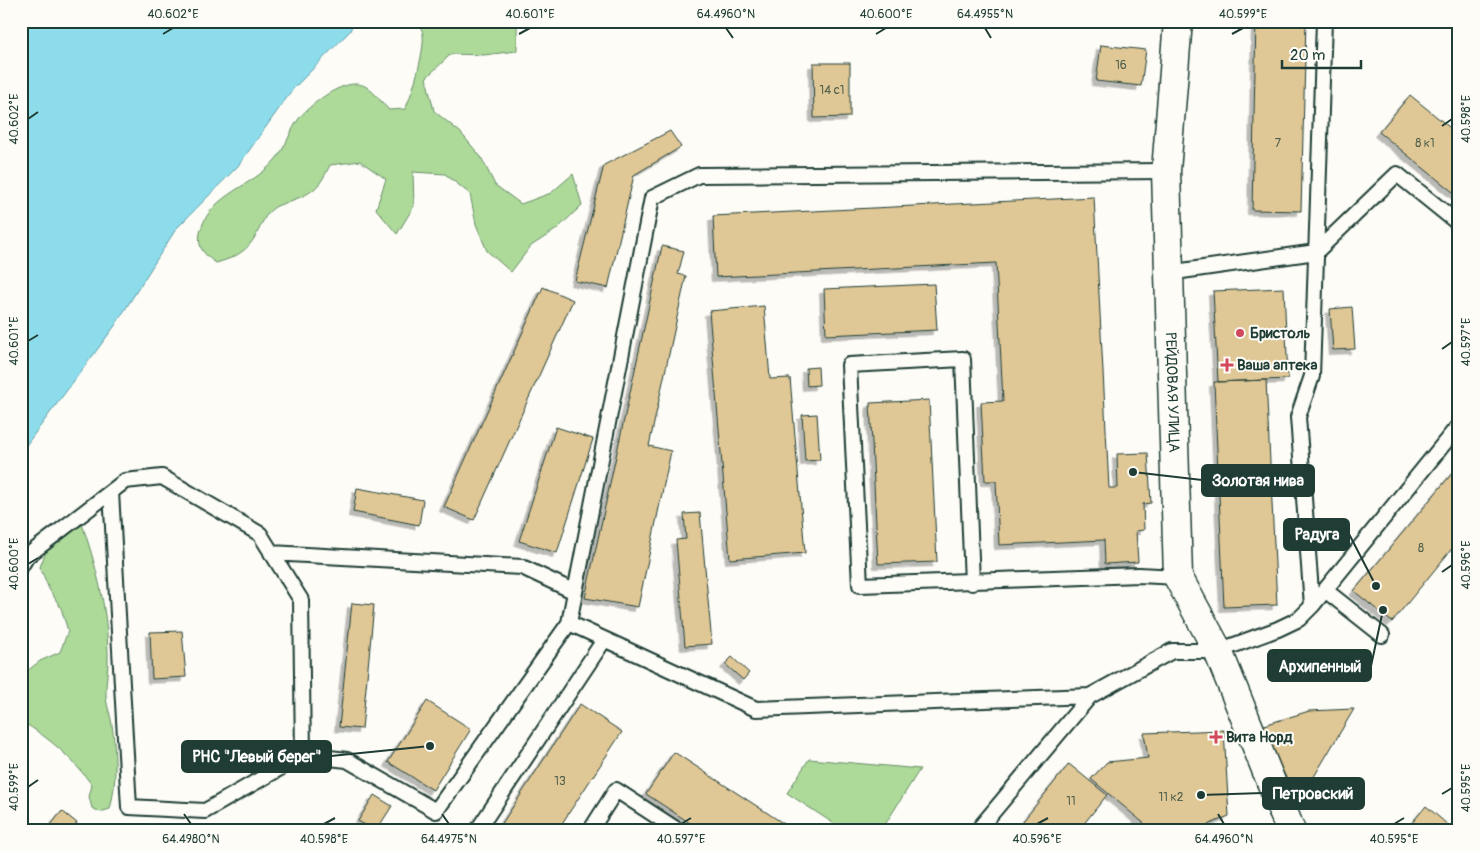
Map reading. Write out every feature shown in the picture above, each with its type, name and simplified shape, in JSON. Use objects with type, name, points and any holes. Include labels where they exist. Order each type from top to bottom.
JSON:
[{"type":"street","name":"РЕЙДОВАЯ УЛИЦА","points":[[1178,21],[1166,171],[1178,578],[1218,650],[1291,831]]},
{"type":"lane","points":[[1312,606],[1298,417],[1312,376],[1324,21]]},
{"type":"lane","points":[[111,492],[129,807],[205,811],[303,755],[347,760],[436,811],[569,623],[652,198],[699,175],[1166,171]]},
{"type":"lane","points":[[1168,273],[1316,252],[1397,174],[1459,224]]},
{"type":"lane","points":[[972,583],[963,359],[849,365],[860,585],[972,583],[1139,575],[1178,578]]},
{"type":"lane","points":[[977,831],[1090,696],[1172,651],[1218,650],[1278,629],[1299,619],[1312,606],[1459,425]]},
{"type":"lane","points":[[21,566],[27,556],[125,481],[162,477],[260,534],[301,600],[303,755]]},
{"type":"lane","points":[[271,553],[522,567],[575,592]]},
{"type":"lane","points":[[1325,590],[1382,635]]},
{"type":"lane","points":[[569,623],[756,710],[1090,696]]},
{"type":"lane","points":[[477,831],[604,640]]},
{"type":"lane","points":[[590,831],[616,790],[679,831]]},
{"type":"green space","points":[[416,21],[517,21],[517,51],[484,55],[451,54],[426,78],[434,111],[460,132],[481,157],[495,185],[521,204],[551,193],[573,174],[582,205],[557,229],[531,246],[511,272],[487,251],[476,224],[470,194],[445,174],[413,172],[414,206],[397,234],[376,209],[386,179],[360,161],[330,165],[320,183],[312,191],[271,210],[252,241],[244,250],[229,259],[216,263],[207,256],[199,240],[206,217],[223,198],[256,177],[275,160],[300,117],[313,104],[342,87],[360,84],[371,90],[389,110],[405,109],[414,84],[422,51],[423,33]]},
{"type":"green space","points":[[81,521],[100,586],[105,619],[108,658],[106,698],[115,756],[115,778],[110,809],[100,812],[92,808],[89,797],[92,785],[77,766],[51,742],[21,721],[21,676],[40,661],[60,652],[68,631],[61,608],[49,589],[40,567],[48,546]]},
{"type":"green space","points":[[809,759],[920,769],[881,831],[845,831],[787,793]]},
{"type":"water","points":[[21,21],[354,21],[350,31],[293,89],[238,166],[176,229],[114,327],[21,452]]},
{"type":"building","points":[[1256,21],[1306,21],[1301,211],[1252,210]]},
{"type":"building","points":[[1101,45],[1146,50],[1141,86],[1096,81]]},
{"type":"building","points":[[813,63],[850,63],[850,117],[814,118]]},
{"type":"building","points":[[1410,95],[1459,135],[1459,197],[1379,132]]},
{"type":"building","points":[[670,131],[681,147],[634,175],[608,288],[575,281],[604,165]]},
{"type":"building","points":[[1094,197],[1109,488],[1118,488],[1117,454],[1148,453],[1151,503],[1143,504],[1144,530],[1136,531],[1138,562],[1105,564],[1104,540],[999,545],[996,481],[985,481],[981,402],[1003,401],[996,263],[716,277],[713,216]]},
{"type":"building","points":[[662,246],[684,251],[678,274],[686,276],[649,446],[671,451],[638,607],[585,598]]},
{"type":"building","points":[[934,284],[937,330],[826,335],[824,289]]},
{"type":"building","points":[[543,287],[573,300],[474,520],[444,507]]},
{"type":"building","points":[[1284,288],[1288,379],[1218,382],[1213,291]]},
{"type":"building","points":[[764,306],[770,379],[790,378],[805,553],[730,559],[709,311]]},
{"type":"building","points":[[1352,307],[1355,349],[1333,350],[1330,309]]},
{"type":"building","points":[[818,367],[819,385],[807,386],[806,368]]},
{"type":"building","points":[[1266,380],[1277,605],[1224,607],[1214,382]]},
{"type":"building","points":[[929,400],[937,562],[878,564],[870,403]]},
{"type":"building","points":[[817,414],[820,460],[805,461],[802,415]]},
{"type":"building","points":[[556,427],[593,439],[557,553],[519,541]]},
{"type":"building","points":[[1459,465],[1459,540],[1392,622],[1354,591]]},
{"type":"building","points":[[357,488],[423,500],[419,525],[353,512]]},
{"type":"building","points":[[700,513],[712,644],[685,646],[676,540],[686,539],[684,514]]},
{"type":"building","points":[[352,603],[374,605],[362,729],[339,727]]},
{"type":"building","points":[[182,631],[186,677],[152,679],[150,632]]},
{"type":"building","points":[[732,657],[749,673],[743,680],[725,664]]},
{"type":"building","points":[[427,701],[471,729],[433,790],[388,762]]},
{"type":"building","points":[[580,704],[622,732],[557,831],[497,831]]},
{"type":"building","points":[[1354,709],[1312,780],[1291,788],[1261,726],[1309,711]]},
{"type":"building","points":[[1224,730],[1229,816],[1193,831],[1153,831],[1091,779],[1107,762],[1148,758],[1144,733]]},
{"type":"building","points":[[674,752],[795,831],[702,831],[646,794]]},
{"type":"building","points":[[1069,764],[1107,795],[1078,831],[1015,831]]},
{"type":"building","points":[[374,795],[392,806],[376,831],[358,821]]},
{"type":"building","points":[[1426,806],[1455,831],[1405,831]]},
{"type":"building","points":[[62,811],[77,823],[71,831],[46,831]]},
{"type":"place","name":"Бристоль","points":[[1240,333]]},
{"type":"place","name":"Ваша аптека","points":[[1227,365]]},
{"type":"place","name":"Золотая нива","points":[[1133,472]]},
{"type":"place","name":"Радуга","points":[[1376,586]]},
{"type":"place","name":"Архипенный","points":[[1383,610]]},
{"type":"place","name":"Вита Норд","points":[[1216,737]]},
{"type":"place","name":"РНС \"Левый берег\"","points":[[430,746]]},
{"type":"place","name":"Петровский","points":[[1201,795]]}]
